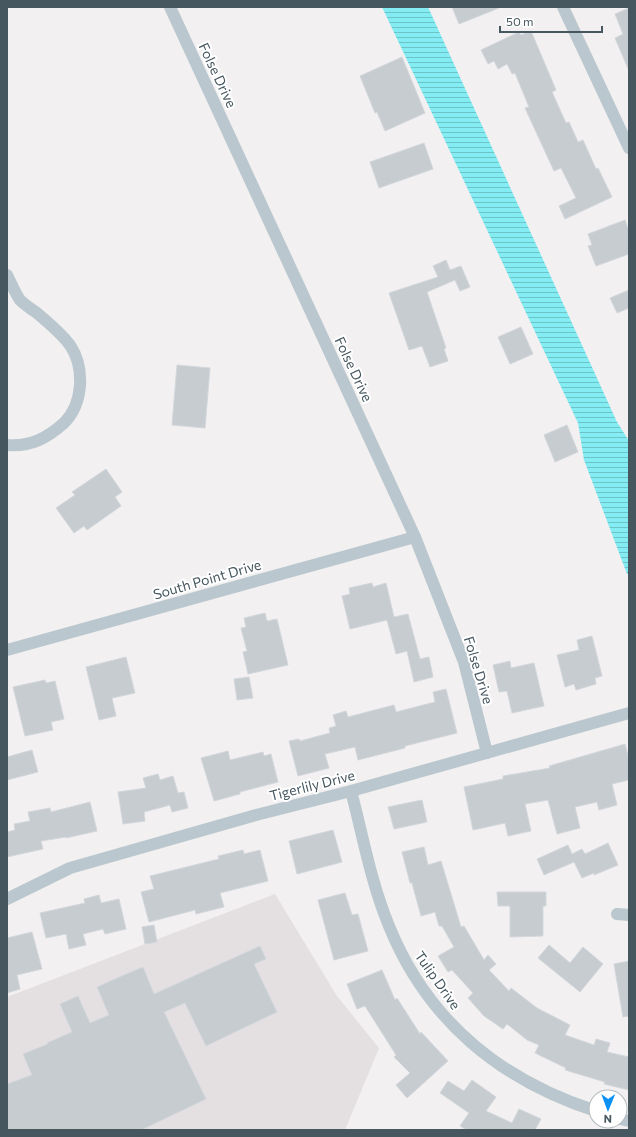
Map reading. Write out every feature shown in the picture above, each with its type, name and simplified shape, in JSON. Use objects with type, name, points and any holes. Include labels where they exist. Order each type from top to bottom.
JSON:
[{"type":"street","name":"Folse Drive","points":[[170,7],[415,536],[464,662],[487,753]]},
{"type":"street","points":[[563,7],[629,148]]},
{"type":"street","points":[[7,275],[20,299],[60,333],[71,347],[79,361],[81,369],[80,394],[75,410],[69,418],[50,436],[28,445],[7,445]]},
{"type":"street","name":"South Point Drive","points":[[7,650],[415,536]]},
{"type":"street","name":"Tigerlily Drive","points":[[7,899],[70,868],[256,815],[351,791],[629,713]]},
{"type":"street","name":"Tulip Drive","points":[[351,791],[378,894],[388,924],[401,954],[418,982],[437,1008],[479,1050],[509,1072],[537,1088],[566,1101],[588,1108]]},
{"type":"shaded area","points":[[275,894],[337,996],[379,1048],[345,1130],[7,1130],[7,997]]},
{"type":"water","points":[[382,7],[428,7],[617,422],[629,441],[629,574],[627,574],[584,460],[578,423]]},
{"type":"building","points":[[452,7],[499,7],[499,8],[459,24]]},
{"type":"building","points":[[629,8],[629,71],[615,38],[623,34],[615,14]]},
{"type":"building","points":[[531,31],[556,90],[552,92],[566,123],[569,122],[578,142],[583,140],[596,169],[598,168],[612,197],[565,219],[559,206],[576,198],[561,168],[554,171],[525,108],[529,107],[515,73],[512,74],[507,64],[498,69],[494,61],[488,64],[481,50],[519,32],[521,35]]},
{"type":"building","points":[[402,57],[425,113],[385,131],[377,112],[375,113],[360,76]]},
{"type":"building","points":[[424,143],[433,169],[379,188],[370,162]]},
{"type":"building","points":[[625,220],[629,231],[629,254],[596,266],[588,246],[592,245],[588,234]]},
{"type":"building","points":[[446,260],[450,270],[461,266],[470,287],[460,291],[455,280],[427,292],[446,348],[444,349],[448,361],[430,367],[422,346],[409,350],[389,293],[438,277],[433,266]]},
{"type":"building","points":[[629,290],[629,308],[617,313],[610,298]]},
{"type":"building","points":[[521,327],[533,354],[510,364],[498,337]]},
{"type":"building","points":[[177,365],[210,368],[205,428],[172,425]]},
{"type":"building","points":[[567,425],[578,452],[555,462],[544,435]]},
{"type":"building","points":[[106,469],[122,492],[115,497],[121,506],[87,530],[84,526],[74,533],[56,508],[75,495],[72,492]]},
{"type":"building","points":[[372,583],[373,587],[386,583],[394,617],[408,614],[420,659],[429,657],[433,677],[414,682],[407,651],[396,654],[387,620],[350,629],[342,596],[350,594],[349,588]]},
{"type":"building","points":[[265,613],[267,621],[277,619],[288,665],[248,674],[243,652],[247,651],[241,628],[246,627],[244,618]]},
{"type":"building","points":[[592,636],[602,676],[595,678],[596,684],[576,690],[574,684],[565,687],[557,655],[579,650],[577,640]]},
{"type":"building","points":[[126,657],[135,693],[112,698],[116,716],[99,720],[86,667]]},
{"type":"building","points":[[510,661],[511,668],[534,663],[544,706],[512,713],[507,691],[499,692],[493,665]]},
{"type":"building","points":[[249,677],[253,698],[237,700],[234,679]]},
{"type":"building","points":[[45,680],[46,683],[55,681],[64,719],[51,722],[53,730],[25,736],[13,687]]},
{"type":"building","points":[[446,689],[457,733],[358,760],[355,747],[325,754],[329,768],[298,776],[289,741],[299,739],[300,741],[330,733],[329,728],[336,726],[333,715],[346,711],[348,717],[394,705],[396,712],[435,702],[433,692]]},
{"type":"building","points":[[625,744],[629,759],[629,780],[612,784],[617,805],[599,810],[597,802],[575,807],[580,828],[557,834],[548,800],[525,804],[531,831],[508,836],[505,823],[473,830],[464,787],[503,779],[503,776],[550,768],[549,766]]},
{"type":"building","points":[[32,750],[38,772],[7,780],[7,757]]},
{"type":"building","points":[[228,751],[230,760],[263,752],[264,756],[271,754],[278,782],[240,792],[240,794],[214,801],[201,758]]},
{"type":"building","points":[[158,774],[160,780],[173,776],[178,793],[184,792],[188,808],[172,812],[170,805],[144,812],[145,821],[123,824],[118,792],[146,788],[143,778]]},
{"type":"building","points":[[422,800],[427,822],[394,829],[388,807]]},
{"type":"building","points":[[90,802],[97,831],[66,838],[41,841],[43,849],[7,857],[7,832],[15,830],[14,824],[30,821],[28,812],[50,808],[51,812]]},
{"type":"building","points":[[333,830],[342,862],[297,874],[289,841]]},
{"type":"building","points":[[608,843],[618,865],[594,875],[594,873],[582,878],[574,862],[544,875],[537,859],[568,845],[572,854],[582,849],[585,854]]},
{"type":"building","points":[[424,847],[428,865],[441,861],[461,927],[464,926],[484,960],[488,955],[496,964],[489,970],[509,991],[511,988],[537,1008],[570,1025],[565,1035],[594,1045],[596,1039],[610,1043],[607,1052],[629,1057],[629,1090],[604,1084],[605,1082],[565,1070],[566,1068],[535,1053],[539,1045],[527,1040],[507,1024],[503,1029],[484,1016],[468,998],[473,993],[452,970],[448,972],[438,956],[454,947],[442,926],[439,926],[435,912],[421,916],[402,852]]},
{"type":"building","points":[[243,850],[244,854],[260,850],[268,881],[220,893],[224,907],[196,914],[195,910],[149,922],[141,892],[154,889],[150,876],[219,859],[218,856]]},
{"type":"building","points":[[497,892],[546,892],[546,906],[543,906],[543,936],[510,937],[510,906],[498,906]]},
{"type":"building","points":[[345,893],[352,915],[358,914],[368,951],[334,960],[318,900]]},
{"type":"building","points":[[99,895],[101,903],[119,899],[126,929],[105,934],[103,929],[83,934],[86,945],[69,949],[66,934],[46,938],[40,913],[85,903],[84,899]]},
{"type":"building","points":[[154,925],[157,942],[145,944],[142,927]]},
{"type":"building","points":[[32,932],[42,969],[17,975],[20,989],[7,993],[7,938]]},
{"type":"building","points":[[549,945],[570,963],[583,947],[603,964],[580,992],[538,958]]},
{"type":"building","points":[[260,946],[266,959],[254,964],[277,1012],[206,1046],[185,1003],[164,1012],[206,1099],[141,1130],[7,1130],[7,1084],[32,1075],[23,1054],[72,1032],[60,1004],[78,996],[90,1023],[109,1015],[97,987],[143,967],[154,994]]},
{"type":"building","points":[[629,961],[629,1016],[623,1017],[614,964]]},
{"type":"building","points":[[382,970],[395,1000],[397,998],[420,1034],[421,1032],[448,1061],[407,1098],[396,1085],[410,1073],[394,1057],[396,1055],[365,1006],[357,1009],[347,984]]},
{"type":"building","points":[[472,1080],[496,1097],[486,1111],[512,1123],[519,1109],[541,1119],[535,1130],[467,1130],[460,1126],[469,1113],[440,1093],[448,1081],[464,1091]]}]
